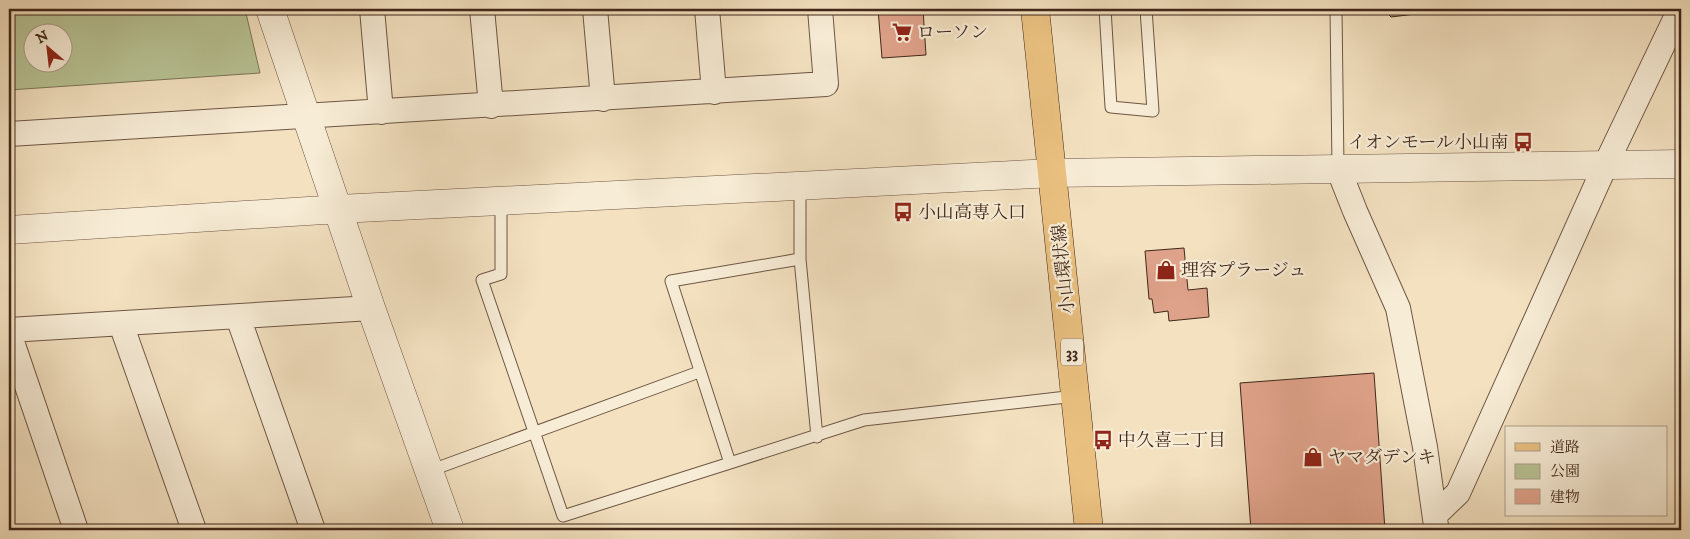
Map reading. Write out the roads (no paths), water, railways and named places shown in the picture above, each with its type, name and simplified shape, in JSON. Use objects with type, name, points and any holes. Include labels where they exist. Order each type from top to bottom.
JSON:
[{"type":"main road","name":"小山環状線","points":[[1035,9],[1089,530]]},
{"type":"street","points":[[270,9],[305,117],[339,209],[371,308],[450,530]]},
{"type":"street","points":[[372,9],[381,112]]},
{"type":"street","points":[[482,9],[491,106]]},
{"type":"street","points":[[595,9],[603,99]]},
{"type":"street","points":[[707,9],[714,92]]},
{"type":"street","points":[[9,134],[826,84],[820,9]]},
{"type":"street","points":[[1435,522],[1458,493],[1605,166],[1680,9]]},
{"type":"street","points":[[9,230],[501,200],[1053,173],[1681,164]]},
{"type":"street","points":[[1338,168],[1398,308],[1425,447],[1435,522]]},
{"type":"street","points":[[76,530],[9,332],[371,308]]},
{"type":"street","points":[[238,317],[313,530]]},
{"type":"street","points":[[121,324],[194,530]]},
{"type":"lane","points":[[1105,9],[1110,107],[1153,110],[1146,9]]},
{"type":"lane","points":[[1336,9],[1338,168]]},
{"type":"lane","points":[[800,184],[800,259],[817,436]]},
{"type":"lane","points":[[501,200],[501,274],[482,280],[563,516],[864,420],[1076,396]]},
{"type":"lane","points":[[730,463],[671,281],[800,259]]},
{"type":"lane","points":[[428,471],[699,372]]},
{"type":"place","name":"ローソン","points":[[902,32]]},
{"type":"place","name":"イオンモール小山南","points":[[1523,142]]},
{"type":"place","name":"小山高専入口","points":[[903,212]]},
{"type":"place","name":"理容プラージュ","points":[[1166,270]]},
{"type":"place","name":"中久喜二丁目","points":[[1103,440]]},
{"type":"place","name":"ヤマダデンキ","points":[[1313,457]]}]
